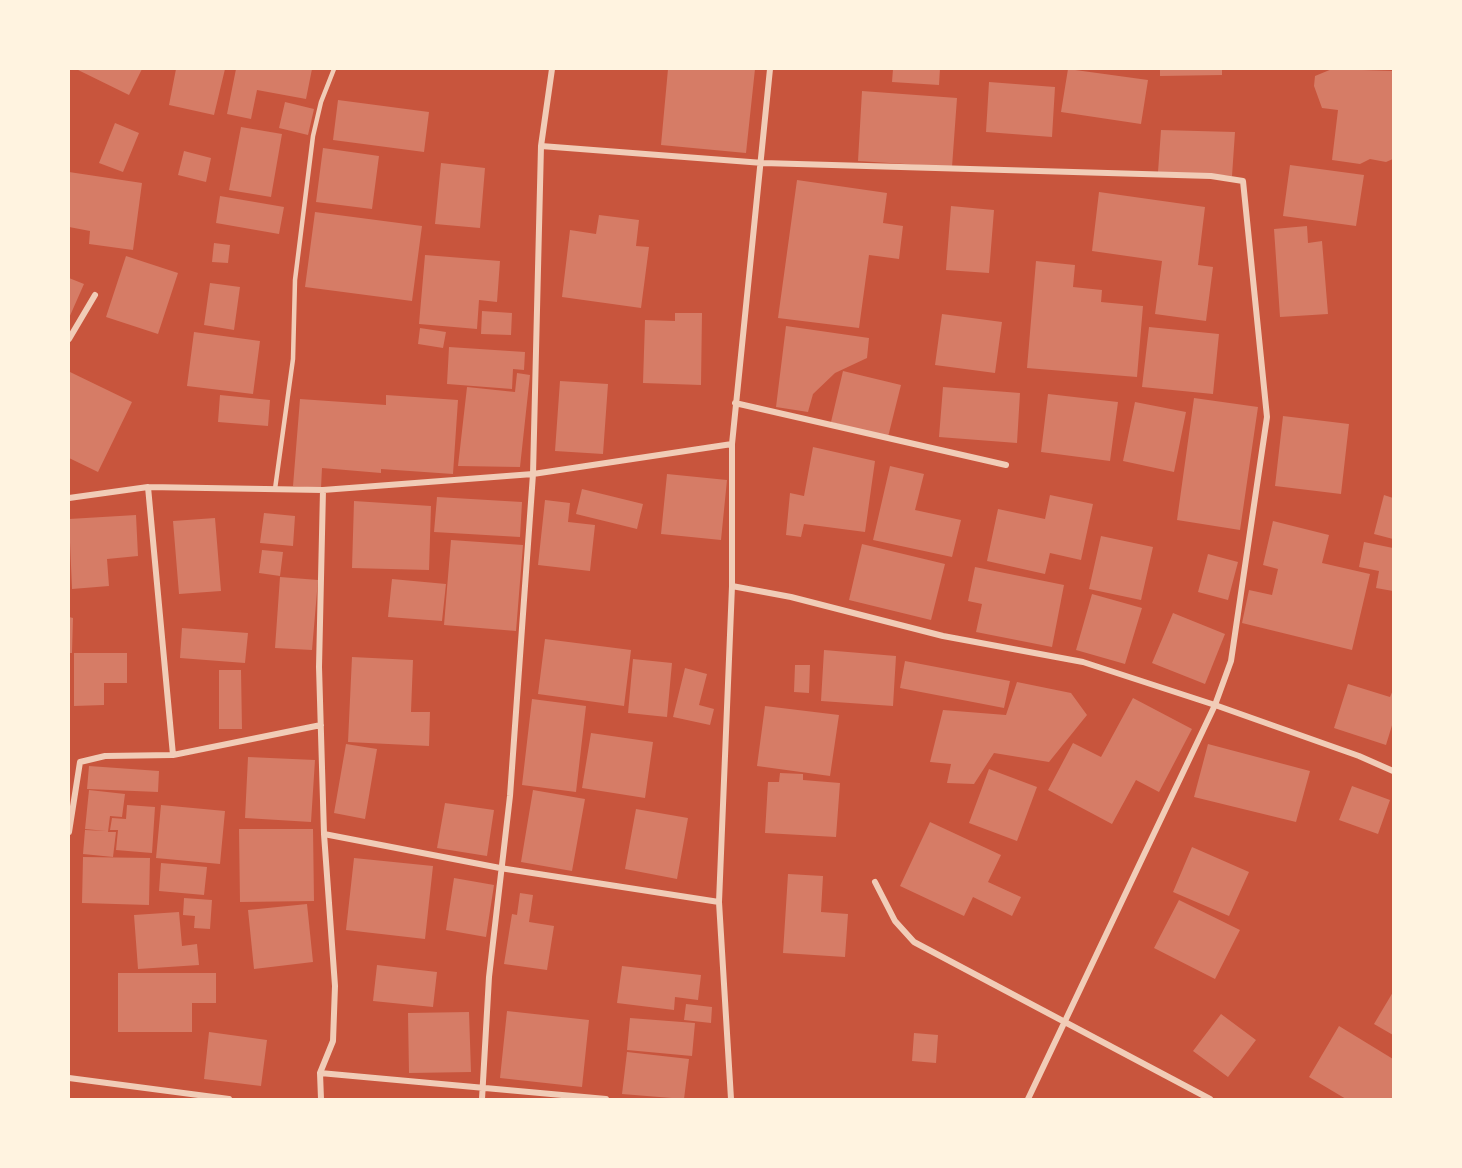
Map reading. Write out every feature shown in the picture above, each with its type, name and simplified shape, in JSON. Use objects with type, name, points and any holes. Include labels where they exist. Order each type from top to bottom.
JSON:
[{"type":"street","points":[[482,1099],[481,1087],[500,868],[510,796],[533,474],[541,146],[552,69]]},
{"type":"street","points":[[731,1099],[719,902],[732,586],[732,444],[763,163],[770,69]]},
{"type":"street","points":[[541,146],[763,163],[1211,176],[1243,181],[1267,417],[1230,661],[1215,705],[1063,1021],[1028,1099]]},
{"type":"street","points":[[69,339],[95,295]]},
{"type":"street","points":[[735,404],[1006,465]]},
{"type":"street","points":[[69,498],[148,487],[323,490],[533,474],[732,444]]},
{"type":"street","points":[[148,487],[173,755]]},
{"type":"street","points":[[321,1099],[320,1073],[333,1041],[335,986],[324,834],[321,725],[323,490]]},
{"type":"street","points":[[732,586],[791,597],[943,636],[1083,662],[1215,705],[1359,756],[1393,771]]},
{"type":"street","points":[[69,832],[80,762],[105,756],[173,755],[321,725]]},
{"type":"street","points":[[324,834],[500,868],[719,902]]},
{"type":"street","points":[[875,882],[895,921],[914,942],[1210,1099]]},
{"type":"street","points":[[320,1073],[606,1099]]},
{"type":"street","points":[[69,1078],[229,1099]]},
{"type":"lane","points":[[275,489],[294,359],[295,280],[313,136],[321,102],[334,69]]},
{"type":"building","points":[[76,69],[142,69],[129,95]]},
{"type":"building","points":[[176,69],[225,69],[214,115],[169,105]]},
{"type":"building","points":[[236,69],[312,69],[306,99],[257,90],[251,119],[227,114]]},
{"type":"building","points":[[668,69],[755,69],[746,153],[661,145]]},
{"type":"building","points":[[893,69],[940,69],[939,85],[892,82]]},
{"type":"building","points":[[1068,69],[1148,80],[1141,124],[1061,112]]},
{"type":"building","points":[[1160,69],[1222,69],[1222,75],[1160,76]]},
{"type":"building","points":[[1332,69],[1393,71],[1393,159],[1386,162],[1370,159],[1360,164],[1332,160],[1338,110],[1322,108],[1314,86],[1315,76]]},
{"type":"building","points":[[989,82],[1055,87],[1052,137],[986,132]]},
{"type":"building","points":[[862,91],[957,98],[952,167],[858,161]]},
{"type":"building","points":[[338,100],[429,112],[424,152],[333,140]]},
{"type":"building","points":[[285,102],[314,109],[308,135],[279,128]]},
{"type":"building","points":[[115,123],[139,133],[123,172],[99,163]]},
{"type":"building","points":[[241,127],[282,134],[271,197],[229,190]]},
{"type":"building","points":[[1161,130],[1235,132],[1232,176],[1158,172]]},
{"type":"building","points":[[323,148],[379,156],[372,209],[316,202]]},
{"type":"building","points":[[184,151],[211,158],[206,182],[178,175]]},
{"type":"building","points":[[441,163],[485,168],[480,228],[435,224]]},
{"type":"building","points":[[1290,165],[1364,175],[1356,226],[1283,216]]},
{"type":"building","points":[[69,172],[142,183],[133,250],[89,244],[90,231],[69,227]]},
{"type":"building","points":[[797,180],[887,193],[883,223],[903,226],[899,259],[869,255],[859,328],[778,318]]},
{"type":"building","points":[[1099,192],[1205,207],[1198,265],[1213,267],[1206,321],[1155,314],[1162,261],[1092,251]]},
{"type":"building","points":[[220,196],[284,207],[279,234],[216,223]]},
{"type":"building","points":[[951,206],[994,210],[989,273],[946,270]]},
{"type":"building","points":[[315,212],[422,226],[412,301],[305,287]]},
{"type":"building","points":[[599,215],[639,220],[636,246],[649,247],[641,308],[562,297],[570,230],[596,234]]},
{"type":"building","points":[[1307,226],[1308,243],[1322,241],[1328,314],[1280,317],[1274,229]]},
{"type":"building","points":[[214,243],[230,245],[228,263],[212,262]]},
{"type":"building","points":[[425,255],[500,261],[497,302],[479,300],[477,329],[419,324]]},
{"type":"building","points":[[126,256],[178,273],[158,334],[106,317]]},
{"type":"building","points":[[1036,261],[1075,265],[1073,287],[1102,290],[1101,302],[1143,306],[1137,377],[1027,368]]},
{"type":"building","points":[[69,278],[84,284],[69,318]]},
{"type":"building","points":[[210,283],[240,287],[234,330],[204,325]]},
{"type":"building","points":[[482,311],[512,313],[511,335],[481,334]]},
{"type":"building","points":[[675,313],[702,313],[701,385],[643,383],[645,320],[675,321]]},
{"type":"building","points":[[942,314],[1002,322],[995,373],[935,365]]},
{"type":"building","points":[[786,326],[869,338],[867,358],[835,373],[813,394],[808,412],[776,407]]},
{"type":"building","points":[[1149,327],[1219,334],[1213,394],[1142,387]]},
{"type":"building","points":[[420,328],[446,332],[443,348],[418,344]]},
{"type":"building","points":[[194,332],[260,341],[253,394],[187,386]]},
{"type":"building","points":[[449,347],[525,352],[524,370],[513,369],[512,389],[447,384]]},
{"type":"building","points":[[843,371],[901,385],[888,437],[831,422]]},
{"type":"building","points":[[70,372],[132,402],[98,472],[69,458]]},
{"type":"building","points":[[517,373],[530,375],[520,467],[458,466],[467,387],[515,392]]},
{"type":"building","points":[[560,381],[608,384],[603,454],[555,451]]},
{"type":"building","points":[[943,387],[1020,393],[1017,443],[939,437]]},
{"type":"building","points":[[1048,394],[1118,402],[1110,461],[1041,452]]},
{"type":"building","points":[[220,395],[270,400],[268,426],[218,422]]},
{"type":"building","points":[[386,395],[458,400],[453,474],[381,469],[381,473],[322,468],[321,488],[293,486],[300,399],[386,405]]},
{"type":"building","points":[[1194,398],[1258,407],[1240,530],[1177,520]]},
{"type":"building","points":[[1135,402],[1186,412],[1174,472],[1123,461]]},
{"type":"building","points":[[1283,416],[1349,424],[1341,494],[1275,486]]},
{"type":"building","points":[[813,447],[875,461],[865,532],[804,524],[801,537],[786,535],[790,493],[804,496]]},
{"type":"building","points":[[890,466],[924,474],[915,510],[961,520],[952,557],[873,540]]},
{"type":"building","points":[[667,474],[727,480],[721,540],[661,534]]},
{"type":"building","points":[[582,489],[643,504],[637,529],[576,514]]},
{"type":"building","points":[[1050,495],[1093,504],[1081,560],[1050,553],[1045,574],[987,561],[998,509],[1045,519]]},
{"type":"building","points":[[1384,495],[1393,498],[1393,539],[1374,534]]},
{"type":"building","points":[[437,497],[522,502],[520,537],[434,532]]},
{"type":"building","points":[[545,500],[570,503],[568,522],[595,525],[590,571],[538,565]]},
{"type":"building","points":[[354,501],[431,506],[429,570],[352,568]]},
{"type":"building","points":[[264,513],[295,516],[293,546],[260,543]]},
{"type":"building","points":[[136,515],[138,556],[107,559],[109,586],[72,589],[69,519]]},
{"type":"building","points":[[215,518],[221,591],[179,594],[173,521]]},
{"type":"building","points":[[1273,521],[1329,535],[1322,563],[1370,574],[1352,650],[1242,623],[1249,590],[1272,595],[1278,569],[1263,565]]},
{"type":"building","points":[[1101,536],[1153,547],[1141,600],[1089,589]]},
{"type":"building","points":[[451,540],[523,545],[516,631],[444,625]]},
{"type":"building","points":[[1364,542],[1393,548],[1393,591],[1376,588],[1379,571],[1359,567]]},
{"type":"building","points":[[862,544],[945,564],[931,620],[849,600]]},
{"type":"building","points":[[262,550],[283,552],[280,576],[259,573]]},
{"type":"building","points":[[1208,554],[1238,562],[1228,600],[1198,592]]},
{"type":"building","points":[[975,567],[1064,585],[1052,647],[976,632],[982,604],[968,601]]},
{"type":"building","points":[[280,577],[318,580],[312,650],[275,648]]},
{"type":"building","points":[[392,579],[446,584],[442,621],[388,617]]},
{"type":"building","points":[[1092,594],[1142,608],[1125,664],[1076,650]]},
{"type":"building","points":[[1173,613],[1225,634],[1205,684],[1152,663]]},
{"type":"building","points":[[69,617],[73,618],[72,653],[69,653]]},
{"type":"building","points":[[182,628],[248,633],[245,663],[180,658]]},
{"type":"building","points":[[545,639],[631,650],[624,706],[538,694]]},
{"type":"building","points":[[824,650],[896,656],[893,706],[821,701]]},
{"type":"building","points":[[74,653],[127,653],[127,683],[104,683],[104,705],[74,706]]},
{"type":"building","points":[[352,657],[413,660],[411,712],[430,712],[429,746],[348,742]]},
{"type":"building","points":[[633,659],[672,663],[667,717],[628,713]]},
{"type":"building","points":[[905,661],[1010,681],[1004,708],[900,688]]},
{"type":"building","points":[[795,665],[810,665],[809,693],[794,692]]},
{"type":"building","points":[[685,668],[707,674],[699,705],[714,709],[710,725],[673,717]]},
{"type":"building","points":[[219,670],[241,670],[242,729],[219,729]]},
{"type":"building","points":[[1017,682],[1071,693],[1087,715],[1049,762],[994,753],[974,784],[947,783],[951,764],[930,762],[943,710],[1006,715]]},
{"type":"building","points":[[1348,684],[1390,697],[1393,690],[1393,722],[1386,745],[1334,728]]},
{"type":"building","points":[[1133,698],[1192,729],[1159,792],[1136,780],[1112,824],[1048,790],[1073,743],[1101,757]]},
{"type":"building","points":[[532,699],[586,706],[576,792],[522,785]]},
{"type":"building","points":[[765,706],[839,715],[830,776],[757,766]]},
{"type":"building","points":[[591,733],[653,742],[645,798],[582,788]]},
{"type":"building","points":[[346,744],[377,749],[365,819],[334,813]]},
{"type":"building","points":[[1208,744],[1310,771],[1296,822],[1194,797]]},
{"type":"building","points":[[248,757],[315,760],[311,822],[245,818]]},
{"type":"building","points":[[89,766],[159,771],[158,792],[87,789]]},
{"type":"building","points":[[989,769],[1037,787],[1017,841],[969,823]]},
{"type":"building","points":[[780,773],[803,774],[803,780],[840,783],[836,837],[765,833],[768,782],[779,782]]},
{"type":"building","points":[[1352,786],[1390,800],[1378,834],[1339,820]]},
{"type":"building","points":[[89,790],[125,794],[122,817],[110,816],[108,832],[116,832],[113,857],[83,854],[85,830],[106,831],[85,829]]},
{"type":"building","points":[[533,790],[585,799],[572,871],[521,862]]},
{"type":"building","points":[[445,803],[494,810],[487,856],[437,848]]},
{"type":"building","points":[[127,805],[155,807],[152,853],[116,850],[118,830],[110,830],[112,818],[126,819]]},
{"type":"building","points":[[161,805],[225,811],[220,864],[156,858]]},
{"type":"building","points":[[636,809],[688,818],[677,879],[625,869]]},
{"type":"building","points":[[930,822],[1001,855],[988,882],[1021,897],[1012,916],[973,897],[964,916],[900,886]]},
{"type":"building","points":[[239,829],[313,829],[314,901],[240,902]]},
{"type":"building","points":[[1192,847],[1249,872],[1229,916],[1173,892]]},
{"type":"building","points":[[83,857],[150,858],[149,905],[82,903]]},
{"type":"building","points":[[354,858],[433,866],[425,939],[346,930]]},
{"type":"building","points":[[161,863],[207,867],[204,895],[159,891]]},
{"type":"building","points":[[788,874],[823,876],[821,912],[848,914],[845,957],[783,953]]},
{"type":"building","points":[[454,878],[494,885],[486,937],[446,930]]},
{"type":"building","points":[[520,893],[533,895],[529,922],[554,926],[547,970],[504,964],[512,914],[517,915]]},
{"type":"building","points":[[184,898],[212,900],[210,929],[194,928],[195,916],[183,915]]},
{"type":"building","points":[[1179,900],[1240,930],[1215,979],[1154,948]]},
{"type":"building","points":[[307,904],[313,962],[254,969],[248,910]]},
{"type":"building","points":[[179,912],[182,946],[197,944],[199,965],[138,969],[134,915]]},
{"type":"building","points":[[377,965],[437,972],[433,1007],[373,1001]]},
{"type":"building","points":[[622,966],[701,975],[698,1000],[675,997],[674,1010],[617,1003]]},
{"type":"building","points":[[118,973],[216,973],[216,1003],[192,1003],[192,1032],[118,1032]]},
{"type":"building","points":[[1393,992],[1393,1035],[1374,1024]]},
{"type":"building","points":[[686,1004],[712,1007],[711,1023],[684,1020]]},
{"type":"building","points":[[507,1011],[589,1020],[582,1087],[500,1078]]},
{"type":"building","points":[[469,1012],[471,1072],[409,1073],[408,1013]]},
{"type":"building","points":[[1221,1014],[1256,1040],[1228,1077],[1193,1051]]},
{"type":"building","points":[[630,1018],[695,1023],[692,1056],[627,1050]]},
{"type":"building","points":[[1339,1026],[1393,1059],[1393,1099],[1346,1099],[1309,1077]]},
{"type":"building","points":[[209,1032],[267,1040],[261,1086],[204,1079]]},
{"type":"building","points":[[914,1033],[938,1035],[936,1063],[912,1061]]},
{"type":"building","points":[[627,1052],[689,1059],[684,1099],[622,1094]]}]
